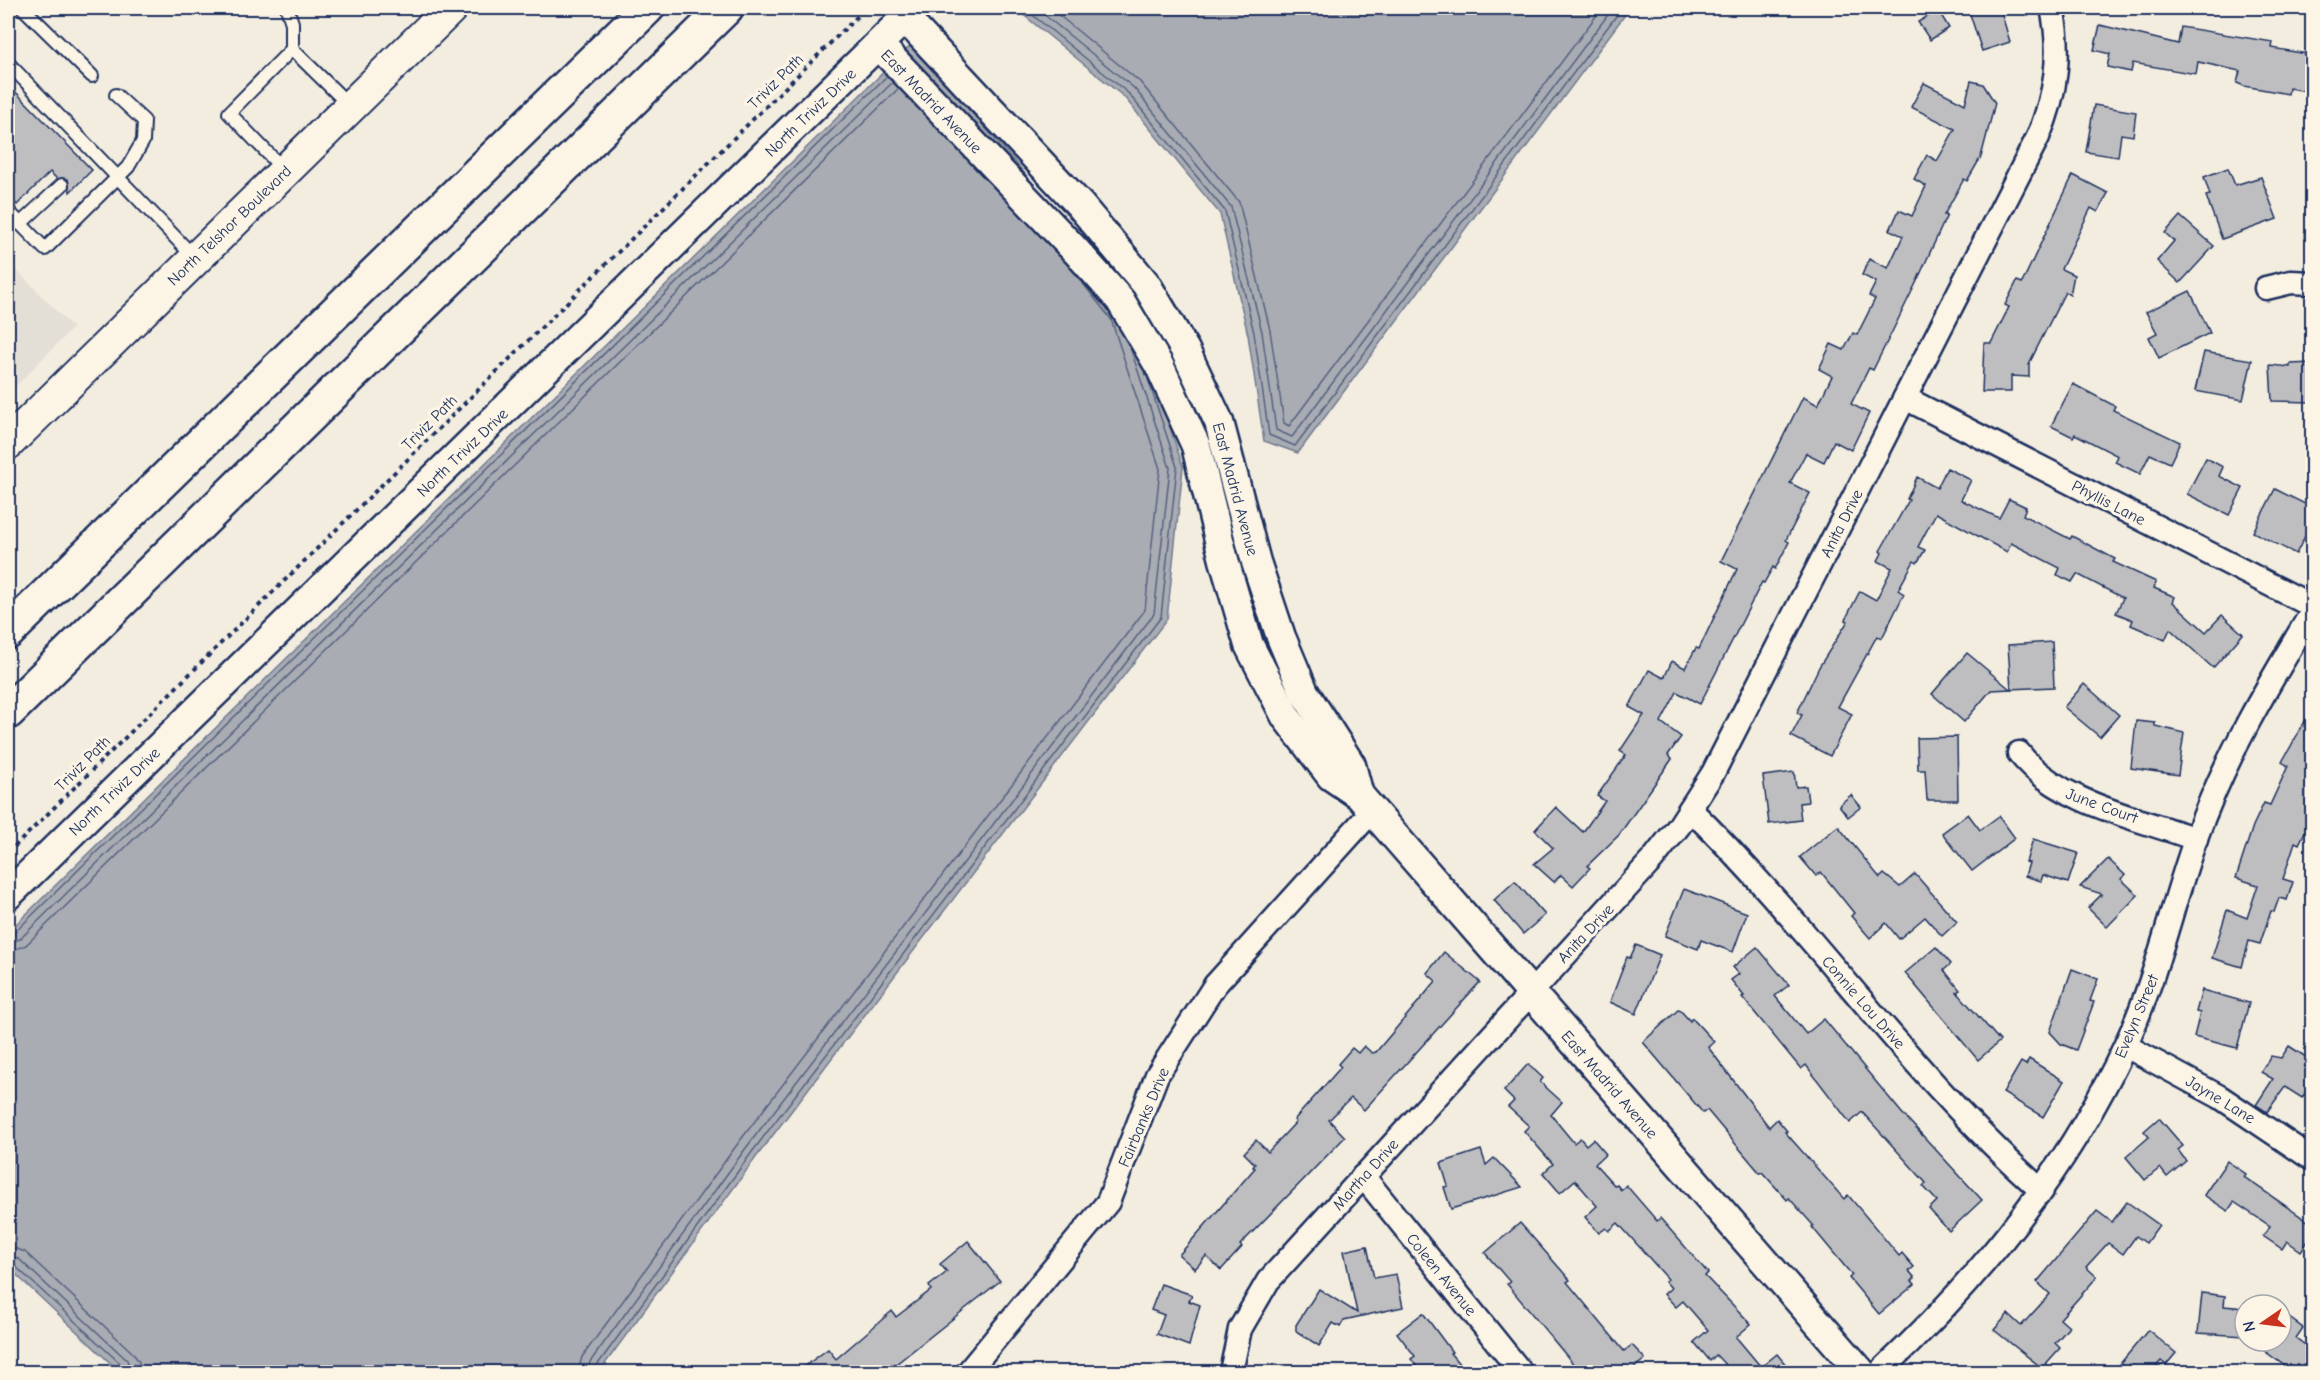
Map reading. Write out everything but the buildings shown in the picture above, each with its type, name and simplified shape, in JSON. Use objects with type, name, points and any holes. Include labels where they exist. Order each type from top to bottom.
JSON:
[{"type":"highway","points":[[8,632],[647,8]]},
{"type":"highway","points":[[8,712],[726,8]]},
{"type":"main road","name":"North Telshor Boulevard","points":[[8,443],[452,8]]},
{"type":"street","name":"Anita Drive","points":[[1531,993],[1653,859],[1690,809],[1733,735],[2044,123],[2053,94],[2058,63],[2052,8]]},
{"type":"street","name":"North Triviz Drive","points":[[8,895],[910,13]]},
{"type":"street","name":"East Madrid Avenue","points":[[910,13],[1080,205],[1146,284],[1185,350],[1220,422],[1256,562],[1281,637],[1304,692],[1351,765],[1366,803]]},
{"type":"street","name":"East Madrid Avenue","points":[[879,45],[1076,251],[1119,300],[1160,367],[1196,446],[1224,560],[1250,645],[1286,717],[1331,776],[1366,803],[1861,1372]]},
{"type":"street","points":[[2265,288],[2291,282],[2313,283]]},
{"type":"street","name":"Phyllis Lane","points":[[1905,398],[2313,606]]},
{"type":"street","name":"Evelyn Street","points":[[1880,1372],[1955,1299],[2042,1191],[2089,1116],[2126,1046],[2151,985],[2196,839],[2222,774],[2248,721],[2313,612]]},
{"type":"street","name":"June Court","points":[[2019,753],[2036,772],[2069,795],[2196,839]]},
{"type":"street","name":"Fairbanks Drive","points":[[968,1372],[1108,1202],[1157,1075],[1215,985],[1366,803]]},
{"type":"street","name":"Connie Lou Drive","points":[[1690,809],[1737,855],[1975,1129],[2042,1191]]},
{"type":"street","name":"Martha Drive","points":[[1231,1372],[1240,1329],[1257,1296],[1363,1176],[1531,993]]},
{"type":"street","name":"Jayne Lane","points":[[2126,1046],[2220,1097],[2313,1159]]},
{"type":"street","name":"Coleen Avenue","points":[[1363,1176],[1521,1372]]},
{"type":"lane","points":[[23,8],[92,76]]},
{"type":"lane","points":[[285,170],[229,113],[292,49],[292,23],[287,8]]},
{"type":"lane","points":[[292,49],[350,107]]},
{"type":"lane","points":[[8,63],[195,258]]},
{"type":"lane","points":[[8,211],[45,249],[128,167],[143,141],[144,121],[116,95]]},
{"type":"lane","points":[[86,163],[95,154]]},
{"type":"lane","points":[[20,224],[62,185]]},
{"type":"path","name":"Triviz Path","points":[[8,853],[866,8]]},
{"type":"shaded area","points":[[8,261],[73,328],[8,394]]},
{"type":"water","points":[[1015,8],[1630,8],[1298,453],[1264,441],[1248,335],[1220,214],[1124,97]]},
{"type":"water","points":[[911,45],[1018,165],[1131,308],[1183,467],[1167,619],[757,1156],[599,1372],[120,1372],[8,1267],[8,932]]}]
